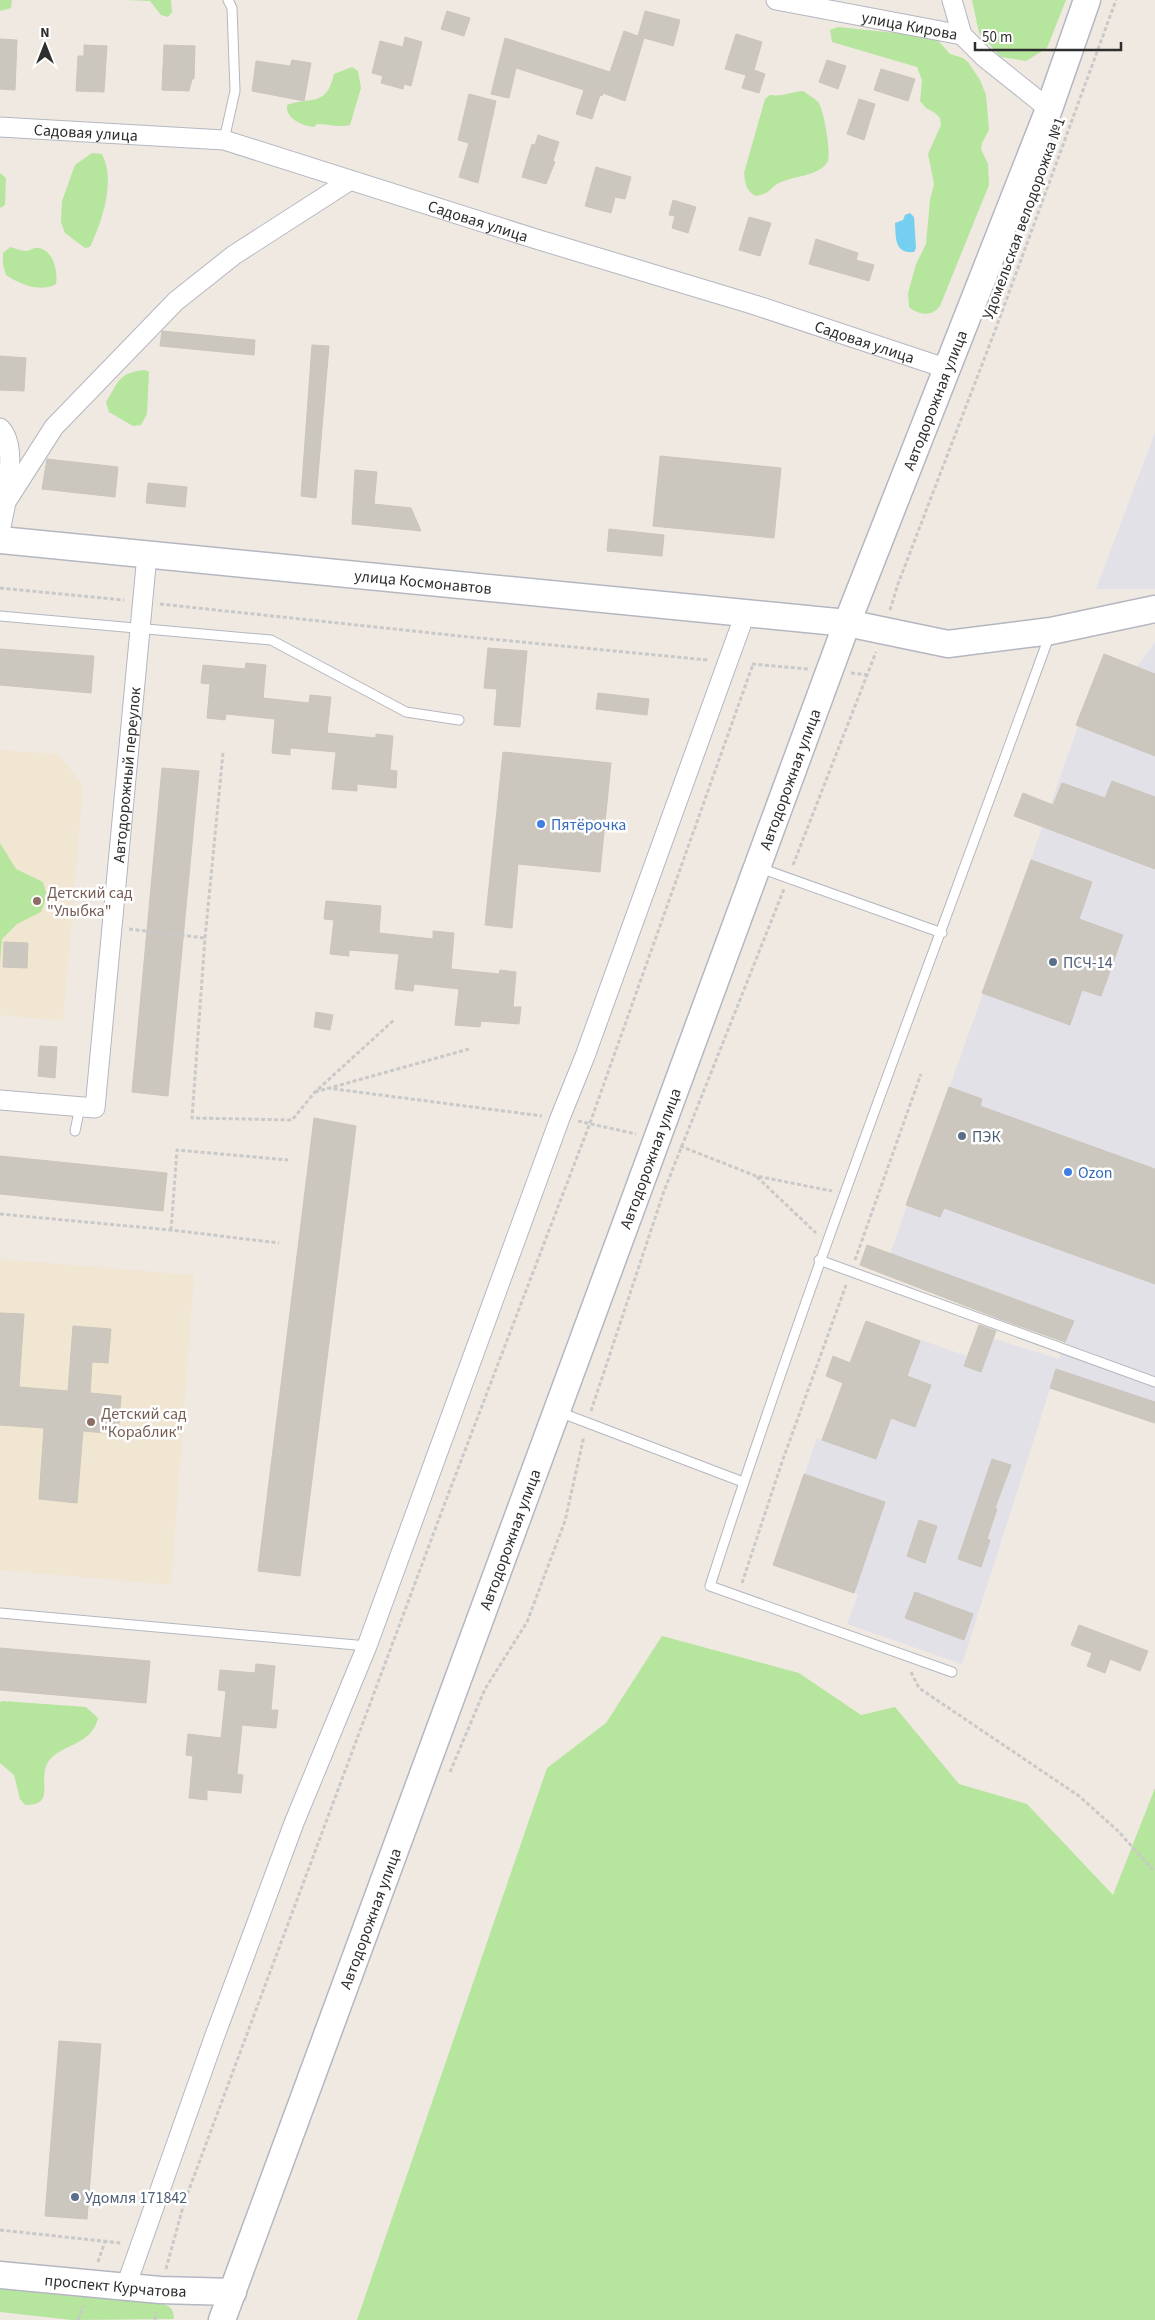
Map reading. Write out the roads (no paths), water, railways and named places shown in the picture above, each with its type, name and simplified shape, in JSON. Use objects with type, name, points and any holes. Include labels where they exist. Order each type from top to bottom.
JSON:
[{"type":"main road","name":"Автодорожная улица","points":[[222,2320],[829,671],[1049,109],[1087,0]]},
{"type":"main road","name":"улица Космонавтов","points":[[0,540],[847,623],[948,644],[1051,631],[1155,609]]},
{"type":"main road","name":"проспект Курчатова","points":[[0,2275],[160,2290],[233,2292]]},
{"type":"street","name":"улица Кирова","points":[[776,0],[962,35],[984,57],[1049,109]]},
{"type":"street","points":[[952,0],[962,35]]},
{"type":"street","name":"Садовая улица","points":[[0,127],[224,140],[349,181],[755,305],[948,369]]},
{"type":"street","points":[[6,502],[54,427],[176,301],[234,255],[349,181]]},
{"type":"street","points":[[0,428],[5,434],[9,451],[6,502],[0,532]]},
{"type":"street","name":"Автодорожный переулок","points":[[80,1107],[95,1108],[147,555]]},
{"type":"street","points":[[126,2286],[294,1823],[367,1646],[560,1118],[585,1056],[745,614]]},
{"type":"street","points":[[0,1100],[80,1107]]},
{"type":"lane","points":[[224,140],[235,92],[232,8],[228,0]]},
{"type":"lane","points":[[0,616],[271,640],[406,712],[459,720]]},
{"type":"lane","points":[[952,1672],[710,1586],[743,1482],[819,1260],[846,1193],[942,933],[1051,631]]},
{"type":"lane","points":[[757,867],[942,933]]},
{"type":"lane","points":[[75,1131],[80,1107]]},
{"type":"lane","points":[[819,1260],[1155,1382]]},
{"type":"lane","points":[[556,1410],[743,1482]]},
{"type":"lane","points":[[0,1613],[367,1646]]},
{"type":"water","points":[[910,213],[914,217],[916,248],[914,252],[907,252],[897,244],[895,223],[903,220],[905,215]]},
{"type":"place","name":"Пятёрочка","points":[[541,824]]},
{"type":"place","name":"Детский сад \"Улыбка\"","points":[[37,901]]},
{"type":"place","name":"ПСЧ-14","points":[[1053,962]]},
{"type":"place","name":"ПЭК","points":[[962,1136]]},
{"type":"place","name":"Ozon","points":[[1068,1172]]},
{"type":"place","name":"Детский сад \"Кораблик\"","points":[[91,1422]]},
{"type":"place","name":"Удомля 171842","points":[[75,2197]]}]
